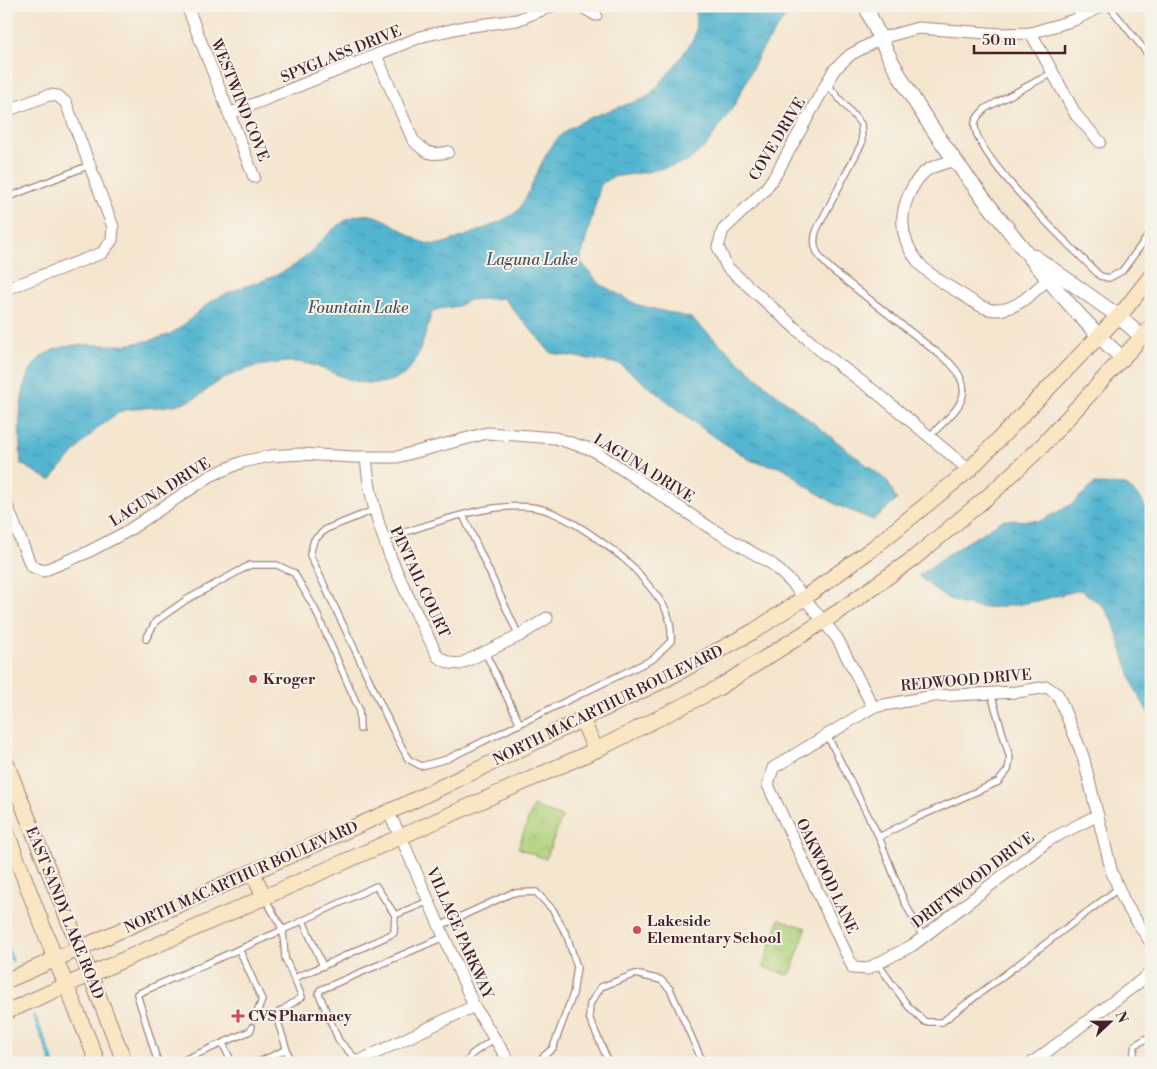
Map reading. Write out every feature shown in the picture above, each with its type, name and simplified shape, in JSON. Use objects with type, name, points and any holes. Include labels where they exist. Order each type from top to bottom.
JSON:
[{"type":"main road","name":"NORTH MACARTHUR BOULEVARD","points":[[6,981],[388,812],[668,678],[754,631],[804,598],[881,542],[969,470],[1099,337],[1151,276]]},
{"type":"main road","name":"NORTH MACARTHUR BOULEVARD","points":[[6,1012],[596,750],[698,699],[824,622],[914,558],[992,493],[1041,447],[1147,332]]},
{"type":"main road","points":[[582,720],[596,750]]},
{"type":"main road","name":"EAST SANDY LAKE ROAD","points":[[6,763],[125,1063]]},
{"type":"main road","name":"EAST SANDY LAKE ROAD","points":[[6,831],[98,1063]]},
{"type":"main road","points":[[252,872],[265,898]]},
{"type":"street","name":"WESTWIND COVE","points":[[187,6],[254,177]]},
{"type":"street","name":"SPYGLASS DRIVE","points":[[229,114],[423,36],[464,27],[517,20],[552,6]]},
{"type":"street","points":[[580,6],[596,15]]},
{"type":"street","points":[[866,6],[892,62],[954,160],[1047,280],[1099,337],[1123,359]]},
{"type":"street","name":"COVE DRIVE","points":[[969,470],[882,397],[822,352],[734,274],[727,267],[718,247],[723,230],[764,190],[776,174],[834,70],[850,55],[881,38],[918,28],[940,28],[1001,34],[1031,33],[1074,20],[1101,6]]},
{"type":"street","points":[[1031,33],[1076,115],[1100,142]]},
{"type":"street","points":[[376,56],[413,140],[423,150],[434,155],[448,152]]},
{"type":"street","points":[[6,111],[49,95],[58,96],[66,103],[113,227],[112,240],[102,253],[6,289]]},
{"type":"street","points":[[954,160],[927,170],[915,183],[904,206],[902,217],[903,232],[910,250],[920,265],[984,308],[996,310],[1010,308],[1020,303],[1047,280]]},
{"type":"street","points":[[1022,248],[1118,316],[1147,332]]},
{"type":"street","name":"LAGUNA DRIVE","points":[[6,503],[31,566],[43,571],[86,553],[126,532],[210,476],[242,462],[270,456],[300,454],[397,457],[487,433],[555,438],[593,450],[712,529],[772,564],[804,598],[837,638],[873,707]]},
{"type":"street","name":"PINTAIL COURT","points":[[366,457],[369,489],[383,539],[438,657],[450,663],[460,664],[519,636],[546,618]]},
{"type":"street","name":"REDWOOD DRIVE","points":[[768,785],[772,768],[873,707],[934,696],[991,694],[1047,688],[1058,695],[1083,756],[1098,816]]},
{"type":"street","name":"OAKWOOD LANE","points":[[768,785],[854,968],[867,970]]},
{"type":"street","name":"VILLAGE PARKWAY","points":[[388,812],[401,837],[474,1006],[510,1063]]},
{"type":"street","points":[[1098,816],[1112,873],[1140,929],[1151,943]]},
{"type":"street","name":"DRIFTWOOD DRIVE","points":[[867,970],[923,937],[1049,840],[1098,816]]},
{"type":"street","points":[[1032,1063],[1151,973]]},
{"type":"street","points":[[356,1062],[474,1006]]},
{"type":"lane","points":[[1109,6],[1151,58]]},
{"type":"lane","points":[[1052,73],[986,108],[978,116],[975,124],[976,134],[984,149],[1008,182],[1100,276],[1109,278],[1122,271],[1151,232]]},
{"type":"lane","points":[[830,78],[831,89],[861,124],[862,143],[817,228],[813,238],[814,248],[819,258],[832,270],[949,362],[960,373],[965,387],[963,397],[930,437]]},
{"type":"lane","points":[[6,198],[90,165]]},
{"type":"lane","points":[[374,510],[326,529],[314,540],[310,555],[408,759],[421,766],[447,759],[653,659],[671,641],[672,623],[663,604],[632,565],[577,524],[533,507],[501,508],[463,515],[383,539]]},
{"type":"lane","points":[[463,515],[519,636]]},
{"type":"lane","points":[[146,639],[156,621],[194,596],[250,565],[277,565],[294,573],[315,609],[358,709],[360,729]]},
{"type":"lane","points":[[485,652],[520,724]]},
{"type":"lane","points":[[879,837],[914,819],[998,782],[1008,770],[1010,758],[991,694]]},
{"type":"lane","points":[[827,734],[879,837],[904,901],[923,937]]},
{"type":"lane","points":[[158,1063],[137,994],[303,921],[376,886],[395,915],[394,933],[294,978]]},
{"type":"lane","points":[[878,964],[908,1006],[925,1022],[942,1022],[1119,888]]},
{"type":"lane","points":[[356,1062],[340,1041],[322,1004],[319,994],[320,990],[442,932],[512,893],[536,892],[553,910],[567,936],[577,967],[574,994],[554,1048],[536,1063]]},
{"type":"lane","points":[[265,898],[283,930],[285,958],[302,997],[279,1012],[277,1019],[285,1050],[291,1063]]},
{"type":"lane","points":[[395,915],[429,901]]},
{"type":"lane","points":[[303,921],[323,966]]},
{"type":"lane","points":[[239,949],[262,1000],[255,1018]]},
{"type":"lane","points":[[609,1063],[589,1018],[590,1004],[600,987],[635,974],[661,980],[670,989],[703,1063]]},
{"type":"lane","points":[[177,1063],[223,1044],[250,1031],[252,1027]]},
{"type":"lane","points":[[1135,1063],[1133,1058],[1136,1045],[1151,1036]]},
{"type":"lane","points":[[467,1063],[472,1054],[495,1038]]},
{"type":"lane","points":[[223,1044],[232,1063]]},
{"type":"lane","points":[[257,1063],[285,1050]]},
{"type":"green space","points":[[533,806],[562,817],[546,859],[518,848]]},
{"type":"green space","points":[[779,919],[806,928],[791,973],[787,975],[763,967]]},
{"type":"water","points":[[696,6],[793,6],[760,53],[735,104],[706,146],[687,162],[647,172],[612,177],[601,184],[580,261],[600,284],[638,305],[691,318],[770,389],[887,481],[897,500],[873,520],[837,505],[806,486],[784,468],[752,461],[707,432],[620,364],[551,353],[503,298],[469,300],[458,306],[438,309],[432,312],[416,358],[411,367],[398,378],[382,383],[367,383],[315,366],[287,362],[242,370],[214,384],[189,401],[166,406],[125,410],[114,416],[84,441],[50,480],[21,464],[20,423],[23,392],[33,366],[41,357],[59,348],[69,346],[125,345],[148,341],[172,333],[214,300],[276,275],[296,264],[337,226],[353,217],[365,215],[377,217],[388,221],[409,235],[429,244],[440,244],[457,239],[506,218],[520,208],[548,152],[561,135],[591,117],[645,98],[652,93],[693,40],[696,31]]},
{"type":"water","points":[[1094,484],[1126,485],[1141,499],[1151,517],[1151,718],[1134,687],[1113,621],[1102,605],[1081,590],[1014,605],[979,607],[947,598],[919,576],[944,557],[1003,520],[1041,521],[1072,504]]},
{"type":"waterway","points":[[6,946],[12,960]]},
{"type":"waterway","points":[[34,1016],[53,1063]]},
{"type":"place","name":"Kroger","points":[[253,679]]},
{"type":"place","name":"Lakeside Elementary School","points":[[637,930]]},
{"type":"place","name":"CVS Pharmacy","points":[[238,1016]]},
{"type":"water label","name":"Laguna Lake","points":[[532,259]]},
{"type":"water label","name":"Fountain Lake","points":[[358,307]]}]
